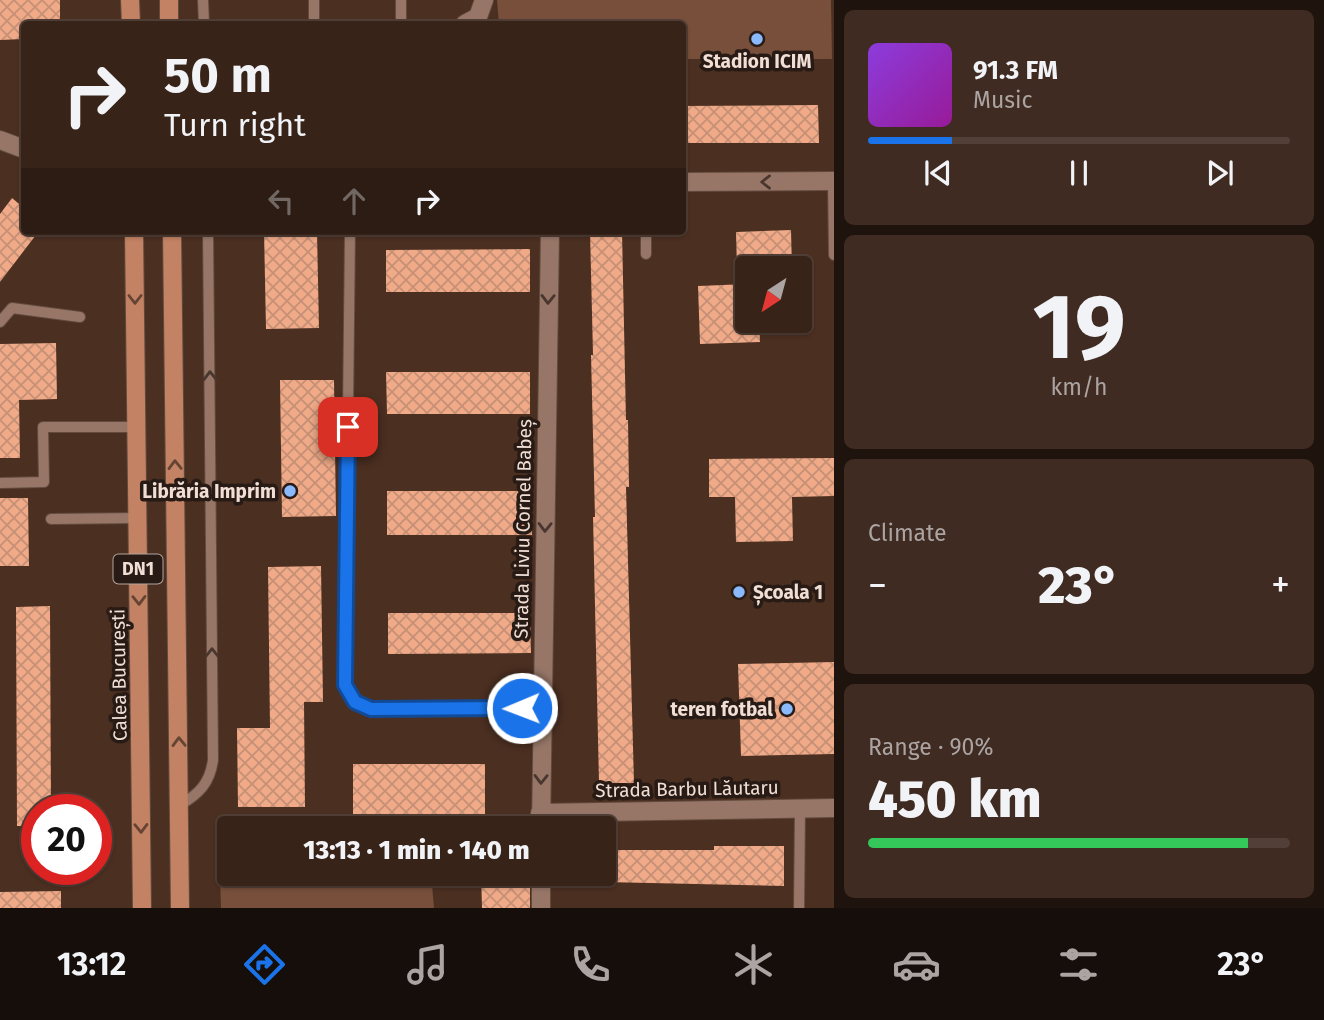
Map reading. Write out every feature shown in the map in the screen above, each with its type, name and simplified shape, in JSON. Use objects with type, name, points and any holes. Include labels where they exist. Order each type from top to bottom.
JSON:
[{"type":"main road","points":[[130,0],[131,21]]},
{"type":"main road","points":[[169,0],[169,21]]},
{"type":"main road","name":"Calea București","points":[[134,235],[142,908]]},
{"type":"main road","name":"DN1","points":[[172,235],[180,908]]},
{"type":"street","points":[[471,21],[478,17],[484,0]]},
{"type":"street","points":[[686,182],[834,181]]},
{"type":"street","name":"Strada Liviu Cornel Babeș","points":[[540,816],[550,235]]},
{"type":"street","name":"Strada Barbu Lăutaru","points":[[616,816],[834,808]]},
{"type":"street","points":[[541,886],[541,908]]},
{"type":"lane","points":[[203,0],[204,21]]},
{"type":"lane","points":[[314,0],[314,21]]},
{"type":"lane","points":[[401,0],[401,21]]},
{"type":"lane","points":[[834,181],[834,255]]},
{"type":"lane","points":[[180,805],[203,788],[212,772],[213,760],[208,235]]},
{"type":"lane","points":[[350,235],[345,685],[355,702],[371,709],[541,707]]},
{"type":"lane","points":[[646,235],[646,254]]},
{"type":"lane","points":[[0,322],[12,308],[80,317]]},
{"type":"lane","points":[[0,483],[44,482],[43,427],[136,426]]},
{"type":"lane","points":[[51,519],[138,519]]},
{"type":"lane","points":[[799,908],[800,808]]},
{"type":"shaded area","name":"Stadion ICIM","points":[[497,0],[831,0],[832,59],[686,59],[686,21],[499,21]]},
{"type":"shaded area","points":[[220,886],[432,886],[434,908],[221,908]]},
{"type":"building","points":[[0,0],[60,0],[60,21],[21,21],[21,39],[0,40]]},
{"type":"building","points":[[818,105],[819,143],[686,143],[686,106]]},
{"type":"building","points":[[12,198],[21,206],[21,235],[36,235],[0,282],[0,214]]},
{"type":"building","points":[[791,230],[792,256],[737,256],[736,232]]},
{"type":"building","points":[[264,235],[317,235],[319,328],[266,329]]},
{"type":"building","points":[[590,235],[622,235],[634,783],[599,783],[593,517]]},
{"type":"building","points":[[530,249],[530,292],[386,292],[386,250]]},
{"type":"building","points":[[735,284],[735,333],[760,333],[760,342],[700,344],[698,286]]},
{"type":"building","points":[[56,343],[57,399],[19,400],[20,458],[0,458],[0,344]]},
{"type":"building","points":[[386,372],[530,372],[530,414],[387,414]]},
{"type":"building","points":[[280,380],[334,380],[336,516],[282,517]]},
{"type":"building","name":"Școala 1","points":[[834,458],[834,496],[792,497],[793,541],[736,542],[735,497],[709,497],[709,459]]},
{"type":"building","points":[[387,491],[532,491],[532,535],[387,535]]},
{"type":"building","points":[[0,498],[28,498],[29,566],[0,566]]},
{"type":"building","points":[[321,566],[323,702],[304,702],[305,807],[238,807],[237,728],[270,728],[268,567]]},
{"type":"building","points":[[50,606],[51,794],[21,794],[21,826],[17,826],[16,607]]},
{"type":"building","points":[[388,613],[530,613],[531,653],[388,654]]},
{"type":"building","name":"teren fotbal","points":[[834,662],[834,754],[741,756],[738,664]]},
{"type":"building","points":[[353,764],[485,764],[485,814],[353,814]]},
{"type":"building","points":[[714,846],[784,846],[784,886],[616,882],[616,850],[714,850]]},
{"type":"building","points":[[481,886],[530,886],[530,908],[482,908]]},
{"type":"building","points":[[61,891],[61,908],[0,908],[0,892]]},
{"type":"place","name":"Stadion ICIM","points":[[757,39]]},
{"type":"place","name":"Librăria Imprim","points":[[290,491]]},
{"type":"place","name":"Școala 1","points":[[739,592]]},
{"type":"place","name":"teren fotbal","points":[[787,709]]},
{"type":"route","points":[[348,427],[345,685],[355,702],[371,709],[522,708]]}]
